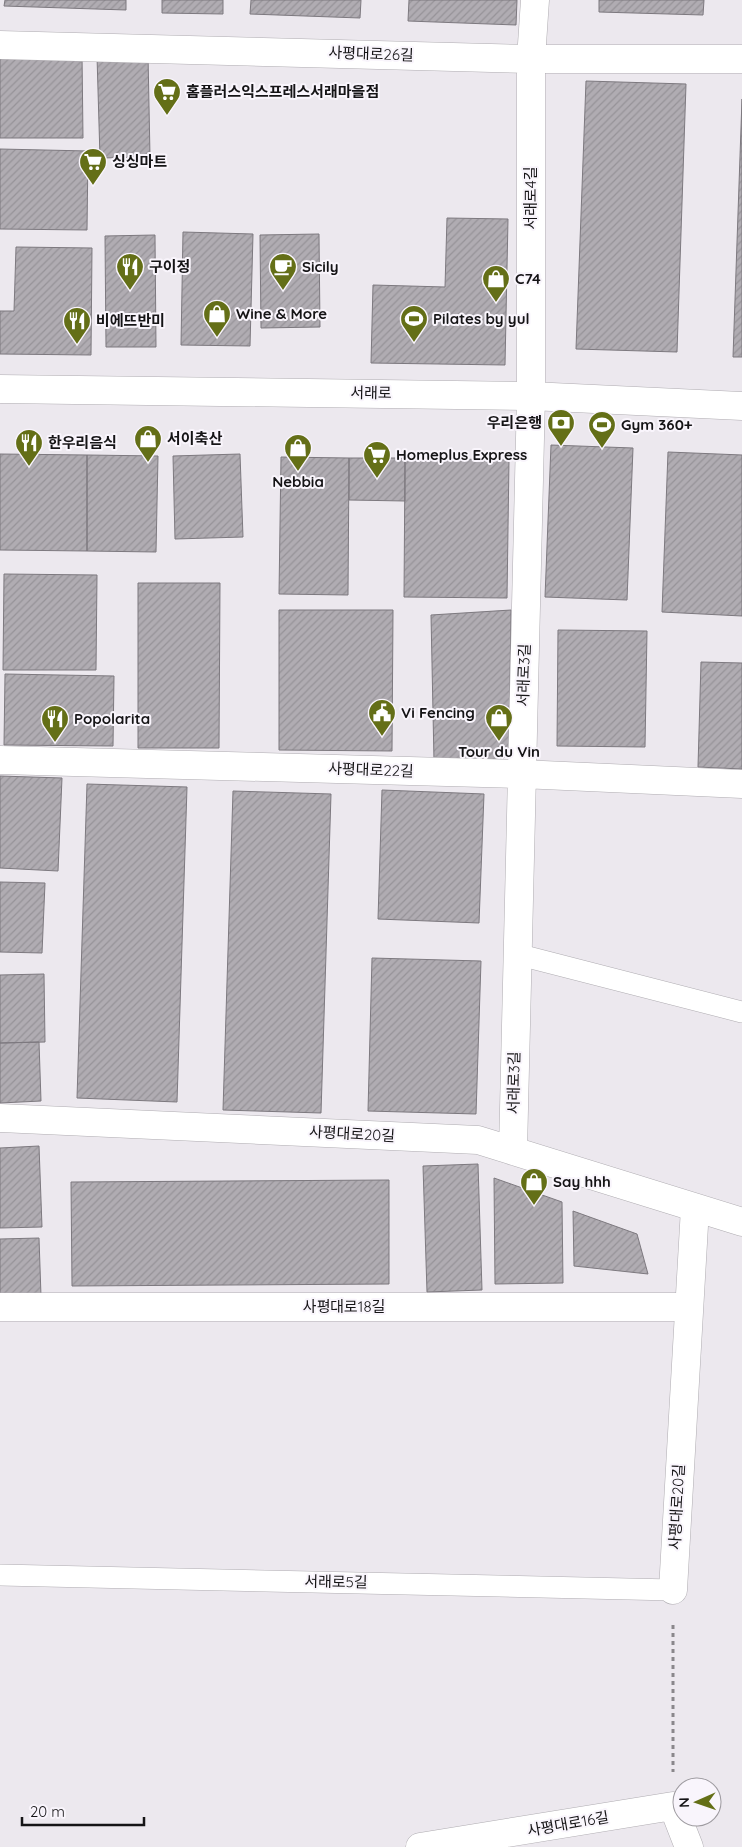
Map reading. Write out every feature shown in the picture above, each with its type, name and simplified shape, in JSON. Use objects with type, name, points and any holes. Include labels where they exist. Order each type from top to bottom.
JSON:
[{"type":"street","name":"서래로4길","points":[[531,396],[532,59],[535,0]]},
{"type":"street","name":"사평대로26길","points":[[0,45],[532,59],[742,59]]},
{"type":"street","name":"서래로","points":[[0,388],[531,396],[742,406]]},
{"type":"street","name":"서래로3길","points":[[513,1151],[516,954],[531,396]]},
{"type":"street","name":"사평대로22길","points":[[0,760],[521,774],[742,784]]},
{"type":"street","name":"사평대로20길","points":[[0,1118],[478,1140],[742,1222]]},
{"type":"street","name":"사평대로20길","points":[[673,1590],[695,1208]]},
{"type":"street","name":"사평대로18길","points":[[0,1308],[689,1308]]},
{"type":"street","name":"사평대로16길","points":[[420,1847],[497,1842],[672,1806]]},
{"type":"street","points":[[681,1827],[689,1847]]},
{"type":"lane","points":[[516,954],[742,1012]]},
{"type":"lane","name":"서래로5길","points":[[0,1575],[673,1590]]},
{"type":"path","points":[[673,1590],[673,1777]]},
{"type":"building","points":[[5,0],[126,0],[126,10],[4,6]]},
{"type":"building","points":[[162,0],[223,0],[223,14],[162,13]]},
{"type":"building","points":[[251,0],[361,0],[360,18],[250,14]]},
{"type":"building","points":[[409,0],[517,0],[516,25],[408,21]]},
{"type":"building","points":[[599,0],[704,0],[703,15],[599,12]]},
{"type":"building","points":[[82,55],[83,138],[0,138],[0,56]]},
{"type":"building","points":[[148,55],[150,157],[100,158],[97,56]]},
{"type":"building","points":[[586,81],[686,84],[677,352],[576,349]]},
{"type":"building","points":[[742,99],[742,357],[733,357]]},
{"type":"building","points":[[0,149],[88,151],[87,230],[0,229]]},
{"type":"building","points":[[447,218],[508,219],[505,365],[371,363],[373,285],[445,287]]},
{"type":"building","points":[[183,232],[253,234],[250,346],[181,345]]},
{"type":"building","points":[[319,234],[320,327],[261,328],[260,235]]},
{"type":"building","name":"구이정","points":[[155,235],[156,347],[106,347],[105,236]]},
{"type":"building","points":[[16,247],[92,248],[91,355],[0,354],[0,311],[14,311]]},
{"type":"building","points":[[551,445],[633,448],[627,600],[545,597]]},
{"type":"building","points":[[668,452],[742,455],[742,616],[662,612]]},
{"type":"building","points":[[0,454],[87,455],[87,551],[0,550]]},
{"type":"building","points":[[240,454],[243,537],[175,539],[173,456]]},
{"type":"building","points":[[87,455],[158,456],[156,552],[87,551]]},
{"type":"building","points":[[281,457],[349,458],[348,595],[279,594]]},
{"type":"building","name":"Homeplus Express","points":[[349,458],[405,458],[405,501],[349,500]]},
{"type":"building","points":[[405,458],[509,460],[507,598],[404,597]]},
{"type":"building","points":[[4,574],[97,575],[96,670],[3,670]]},
{"type":"building","points":[[138,583],[220,583],[219,748],[138,748]]},
{"type":"building","points":[[279,610],[393,610],[392,751],[279,750]]},
{"type":"building","points":[[511,610],[509,748],[504,758],[497,763],[434,761],[431,615]]},
{"type":"building","points":[[558,630],[647,631],[645,747],[557,746]]},
{"type":"building","points":[[701,662],[742,663],[742,769],[698,767]]},
{"type":"building","points":[[5,674],[114,676],[113,746],[4,745]]},
{"type":"building","points":[[0,776],[62,778],[58,871],[0,868]]},
{"type":"building","points":[[87,784],[187,787],[177,1102],[77,1098]]},
{"type":"building","points":[[382,790],[484,794],[479,923],[378,919]]},
{"type":"building","points":[[233,791],[331,794],[321,1113],[223,1110]]},
{"type":"building","points":[[0,882],[45,883],[42,953],[0,952]]},
{"type":"building","points":[[372,958],[481,961],[476,1114],[368,1111]]},
{"type":"building","points":[[44,974],[45,1042],[0,1043],[0,975]]},
{"type":"building","points":[[39,1042],[41,1101],[0,1103],[0,1043]]},
{"type":"building","points":[[39,1146],[42,1227],[0,1228],[0,1148]]},
{"type":"building","points":[[478,1164],[482,1290],[427,1292],[423,1166]]},
{"type":"building","points":[[494,1178],[562,1202],[563,1283],[495,1284]]},
{"type":"building","points":[[389,1180],[389,1284],[72,1286],[71,1182]]},
{"type":"building","points":[[573,1211],[637,1234],[648,1274],[574,1266]]},
{"type":"building","points":[[39,1238],[41,1296],[0,1297],[0,1239]]},
{"type":"place","name":"홈플러스익스프레스서래마을점","points":[[167,116]]},
{"type":"place","name":"싱싱마트","points":[[93,186]]},
{"type":"place","name":"구이정","points":[[130,291]]},
{"type":"place","name":"Sicily","points":[[283,291]]},
{"type":"place","name":"C74","points":[[496,303]]},
{"type":"place","name":"Wine & More","points":[[217,338]]},
{"type":"place","name":"Pilates by yul","points":[[414,343]]},
{"type":"place","name":"비에뜨반미","points":[[77,345]]},
{"type":"place","name":"우리은행","points":[[561,447]]},
{"type":"place","name":"Gym 360+","points":[[602,449]]},
{"type":"place","name":"서이축산","points":[[148,463]]},
{"type":"place","name":"한우리음식","points":[[29,467]]},
{"type":"place","name":"Nebbia","points":[[298,472]]},
{"type":"place","name":"Homeplus Express","points":[[377,479]]},
{"type":"place","name":"Vi Fencing","points":[[382,737]]},
{"type":"place","name":"Tour du Vin","points":[[499,742]]},
{"type":"place","name":"Popolarita","points":[[55,743]]},
{"type":"place","name":"Say hhh","points":[[534,1206]]}]
